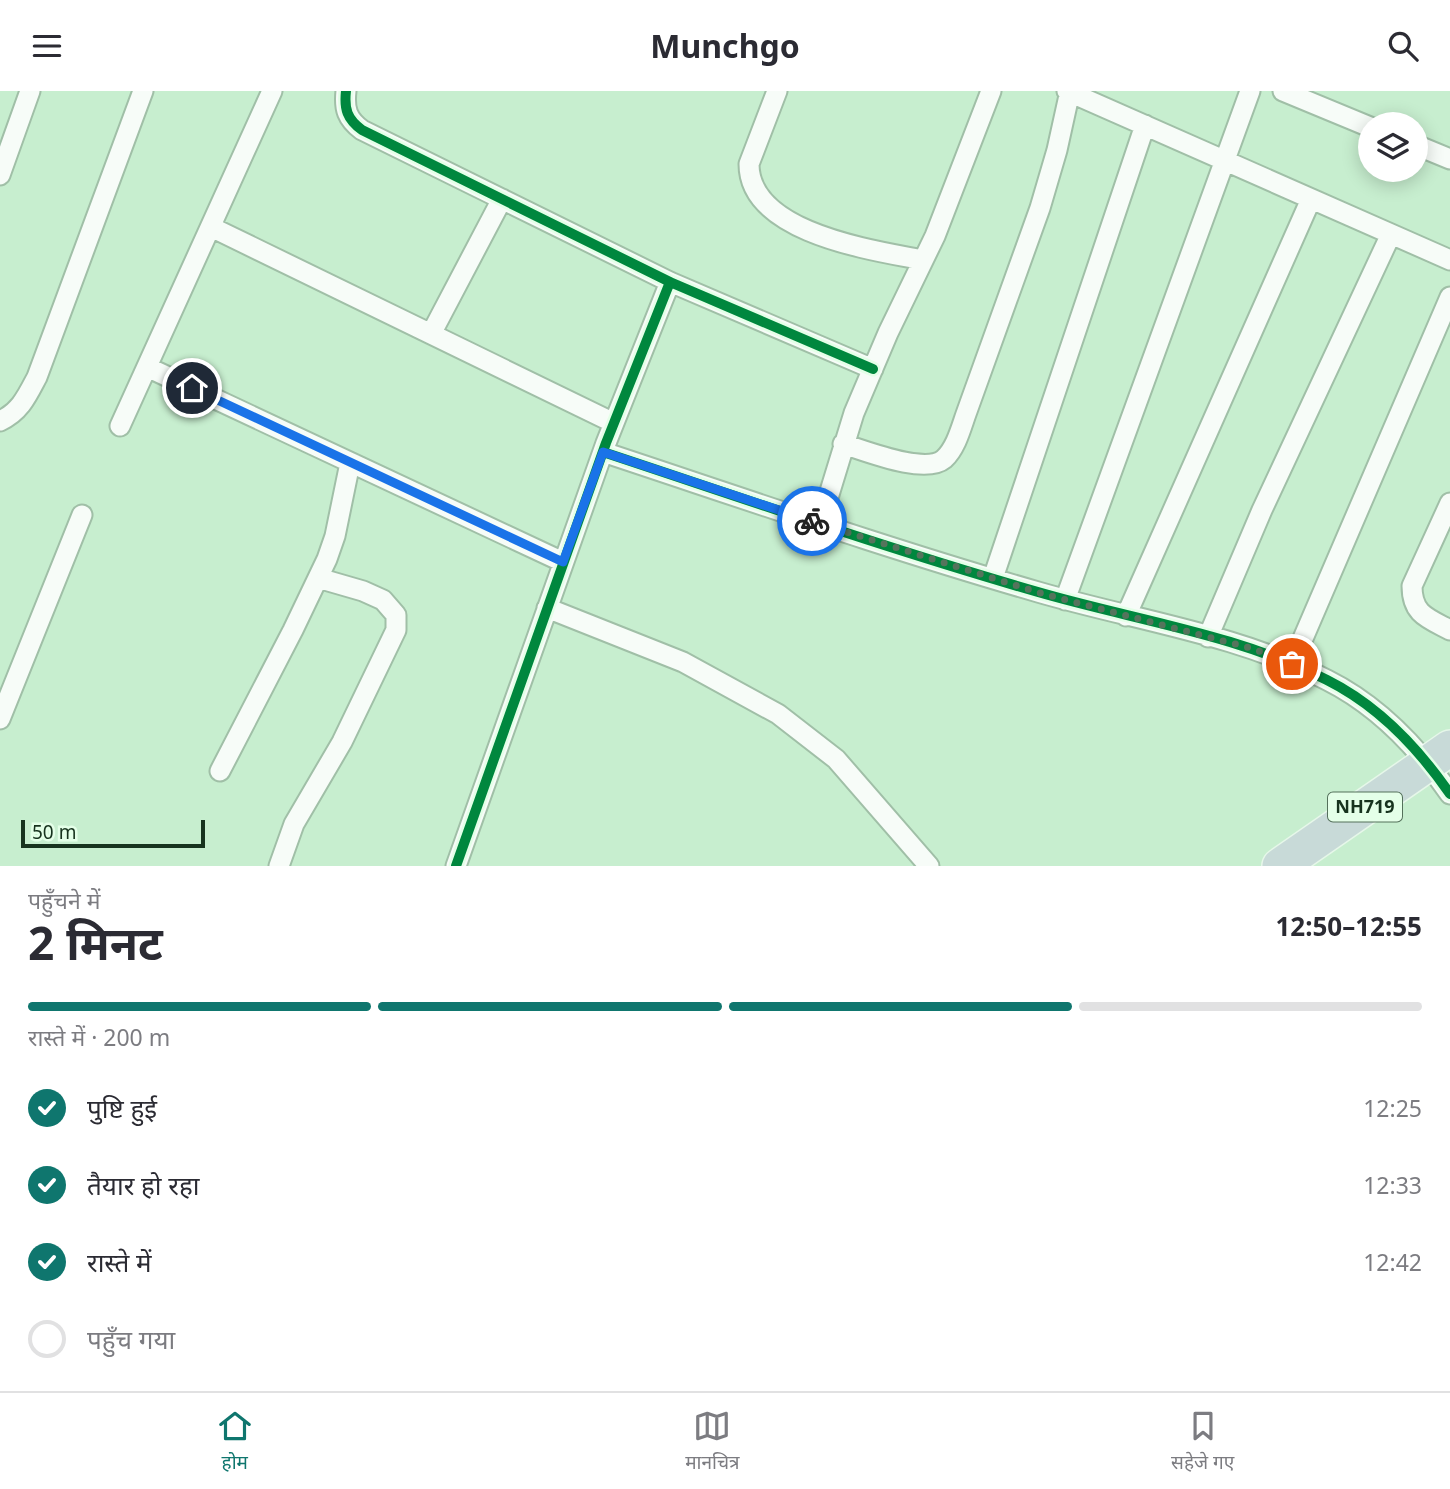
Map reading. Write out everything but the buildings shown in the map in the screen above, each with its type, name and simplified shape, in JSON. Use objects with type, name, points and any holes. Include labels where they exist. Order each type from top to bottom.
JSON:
[{"type":"highway","name":"NH719","points":[[1280,866],[1439,756]]},
{"type":"street","points":[[0,175],[30,91]]},
{"type":"street","points":[[0,421],[13,414],[25,401],[37,377],[143,91]]},
{"type":"street","points":[[120,426],[272,91]]},
{"type":"street","points":[[346,91],[345,110],[352,122],[362,130],[670,282],[873,369]]},
{"type":"street","points":[[777,91],[749,164],[749,175],[757,192],[772,208],[810,232],[845,244],[923,260]]},
{"type":"street","points":[[820,524],[843,444],[873,369],[939,225],[991,91]]},
{"type":"street","points":[[843,444],[910,463],[934,464],[945,458],[966,414],[1040,208],[1069,91],[1450,260]]},
{"type":"street","points":[[1065,600],[1250,91]]},
{"type":"street","points":[[1283,91],[1358,122]]},
{"type":"street","points":[[993,578],[1145,125]]},
{"type":"street","points":[[1428,150],[1450,159]]},
{"type":"street","points":[[431,334],[502,199]]},
{"type":"street","points":[[1126,616],[1311,199]]},
{"type":"street","points":[[211,227],[614,423]]},
{"type":"street","points":[[1208,637],[1273,487],[1391,234]]},
{"type":"street","points":[[456,866],[603,452],[670,282]]},
{"type":"street","points":[[1292,664],[1450,297]]},
{"type":"street","points":[[147,367],[563,562]]},
{"type":"street","points":[[603,452],[993,578],[1065,600],[1254,649],[1292,664],[1354,696],[1388,723],[1439,756],[1450,794]]},
{"type":"street","points":[[220,771],[318,578],[335,536],[350,463]]},
{"type":"street","points":[[1450,503],[1419,566],[1412,586],[1412,598],[1416,609],[1425,617],[1450,630]]},
{"type":"street","points":[[0,719],[82,515]]},
{"type":"street","points":[[278,866],[295,824],[342,742],[396,630],[396,615],[383,600],[363,591],[318,578]]},
{"type":"street","points":[[547,608],[683,662],[778,714],[836,759],[929,866]]},
{"type":"cycle path","points":[[346,91],[348,113],[362,130],[670,282],[873,369]]},
{"type":"cycle path","points":[[456,866],[606,443],[670,282]]},
{"type":"cycle path","points":[[603,452],[929,559],[1074,602],[1221,639],[1293,664],[1345,690],[1380,715],[1411,745],[1450,794]]},
{"type":"way so far","points":[[812,521],[1014,586],[1254,649],[1292,664]]},
{"type":"route","points":[[192,388],[563,562],[603,452],[812,521]]}]
